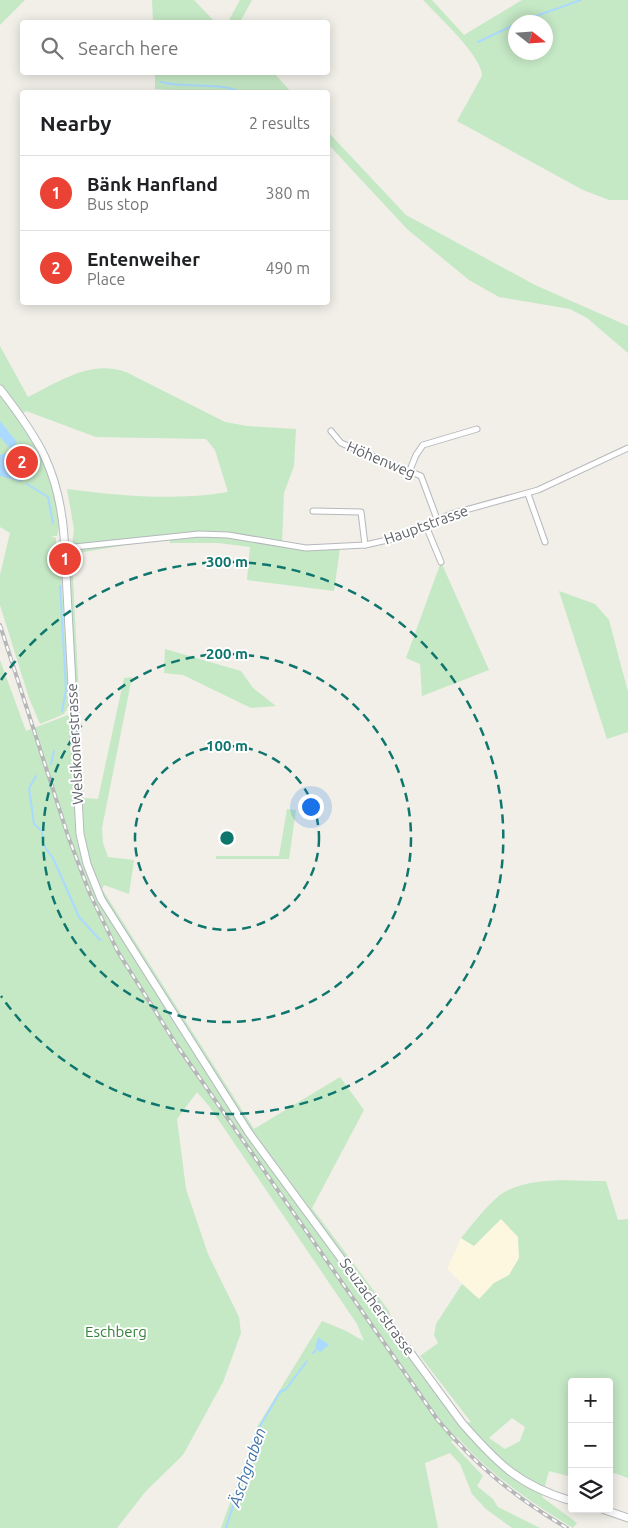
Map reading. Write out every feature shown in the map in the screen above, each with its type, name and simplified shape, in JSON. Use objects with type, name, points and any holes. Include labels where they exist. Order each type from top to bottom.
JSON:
[{"type":"main road","name":"Welsikonerstrasse","points":[[0,389],[30,428],[51,469],[61,506],[65,548],[79,819],[86,864],[108,912],[214,1079]]},
{"type":"main road","name":"Seuzacherstrasse","points":[[214,1079],[249,1133],[462,1423],[490,1454],[526,1484],[543,1492],[568,1499]]},
{"type":"main road","points":[[613,1513],[628,1518]]},
{"type":"street","points":[[410,470],[416,455],[423,445],[477,429]]},
{"type":"street","name":"Höhenweg","points":[[331,431],[341,443],[410,470],[423,479],[437,519]]},
{"type":"street","name":"Hauptstrasse","points":[[65,548],[200,534],[228,535],[306,548],[365,545],[401,537],[437,519],[528,494],[628,448]]},
{"type":"street","points":[[528,494],[544,542]]},
{"type":"street","points":[[313,510],[360,512],[365,545]]},
{"type":"street","points":[[426,526],[441,562]]},
{"type":"shaded area","points":[[501,1219],[518,1237],[519,1258],[509,1275],[494,1283],[479,1299],[447,1269],[461,1238],[474,1246]]},
{"type":"green space","points":[[0,0],[25,0],[0,25]]},
{"type":"green space","points":[[152,0],[194,0],[213,20],[153,20]]},
{"type":"green space","points":[[240,0],[252,0],[241,20],[229,20]]},
{"type":"green space","points":[[423,0],[432,0],[464,35],[522,0],[628,0],[628,200],[609,200],[583,190],[457,121],[482,76],[475,58]]},
{"type":"green space","points":[[155,75],[276,75],[289,90],[170,90],[155,89]]},
{"type":"green space","points":[[330,134],[406,215],[535,285],[628,326],[628,353],[587,318],[570,309],[499,297],[469,280],[407,229],[330,146]]},
{"type":"green space","name":"Eschberg","points":[[0,346],[28,397],[75,374],[100,368],[113,369],[126,372],[225,422],[247,426],[296,429],[294,466],[284,493],[282,544],[340,548],[334,591],[247,580],[250,547],[218,543],[170,543],[169,538],[78,553],[72,557],[84,798],[98,799],[124,678],[132,677],[102,828],[103,843],[108,857],[134,860],[129,894],[104,885],[102,889],[254,1129],[340,1077],[364,1110],[312,1208],[389,1311],[395,1332],[462,1423],[471,1422],[420,1356],[438,1343],[434,1335],[436,1324],[462,1284],[479,1299],[494,1283],[509,1275],[519,1258],[518,1237],[501,1219],[474,1246],[461,1238],[500,1195],[524,1184],[552,1180],[606,1181],[618,1220],[628,1219],[628,1478],[613,1474],[613,1378],[568,1378],[568,1476],[549,1471],[542,1497],[577,1523],[573,1528],[497,1476],[457,1437],[451,1442],[483,1476],[477,1486],[493,1499],[498,1507],[540,1528],[512,1528],[486,1509],[472,1494],[460,1464],[450,1453],[425,1463],[438,1528],[221,1528],[257,1427],[322,1321],[364,1341],[357,1324],[209,1106],[197,1092],[177,1119],[186,1189],[208,1254],[239,1317],[241,1333],[223,1382],[183,1455],[146,1491],[117,1528],[0,1528],[0,660],[26,731],[76,712],[70,565],[74,529],[67,489],[107,494],[168,497],[228,492],[215,450],[206,439],[96,437],[26,411],[21,415],[54,491],[59,523],[57,536],[51,536],[56,538],[56,561],[61,569],[69,705],[64,714],[40,724],[29,698],[0,605],[0,575],[10,533],[0,527]],"holes":[[[512,1418],[525,1427],[520,1441],[505,1449],[489,1438]]]},
{"type":"green space","points":[[441,562],[489,670],[422,696],[420,664],[406,658]]},
{"type":"green space","points":[[559,591],[595,604],[609,620],[628,692],[628,732],[607,739]]},
{"type":"green space","points":[[165,649],[241,671],[253,688],[276,706],[251,708],[183,675],[164,673]]},
{"type":"green space","points":[[287,809],[296,810],[289,859],[216,859],[216,856],[279,856]]},
{"type":"water","points":[[0,421],[17,442],[14,447],[10,448],[0,437]]},
{"type":"water","points":[[6,453],[15,462],[22,482],[0,476],[0,455]]},
{"type":"water","points":[[318,1337],[329,1345],[320,1352],[315,1348]]},
{"type":"waterway","points":[[539,15],[581,0]]},
{"type":"waterway","points":[[478,42],[508,28]]},
{"type":"waterway","points":[[161,82],[221,87],[234,90]]},
{"type":"waterway","points":[[27,484],[48,497],[53,523]]},
{"type":"waterway","points":[[60,586],[66,690],[62,711]]},
{"type":"waterway","points":[[51,764],[54,751]]},
{"type":"waterway","points":[[36,776],[29,788],[34,824],[42,831],[43,844],[54,860],[79,917],[100,940]]},
{"type":"waterway","name":"Äschgraben","points":[[313,1353],[316,1350]]},
{"type":"waterway","name":"Äschgraben","points":[[226,1528],[256,1433],[280,1392],[286,1389],[307,1361]]},
{"type":"railway","points":[[0,625],[68,836],[90,894],[118,952],[176,1044],[437,1419],[466,1451],[497,1480],[567,1528]]},
{"type":"place","name":"Entenweiher","points":[[22,462]]},
{"type":"place","name":"Bänk Hanfland","points":[[65,559]]}]
